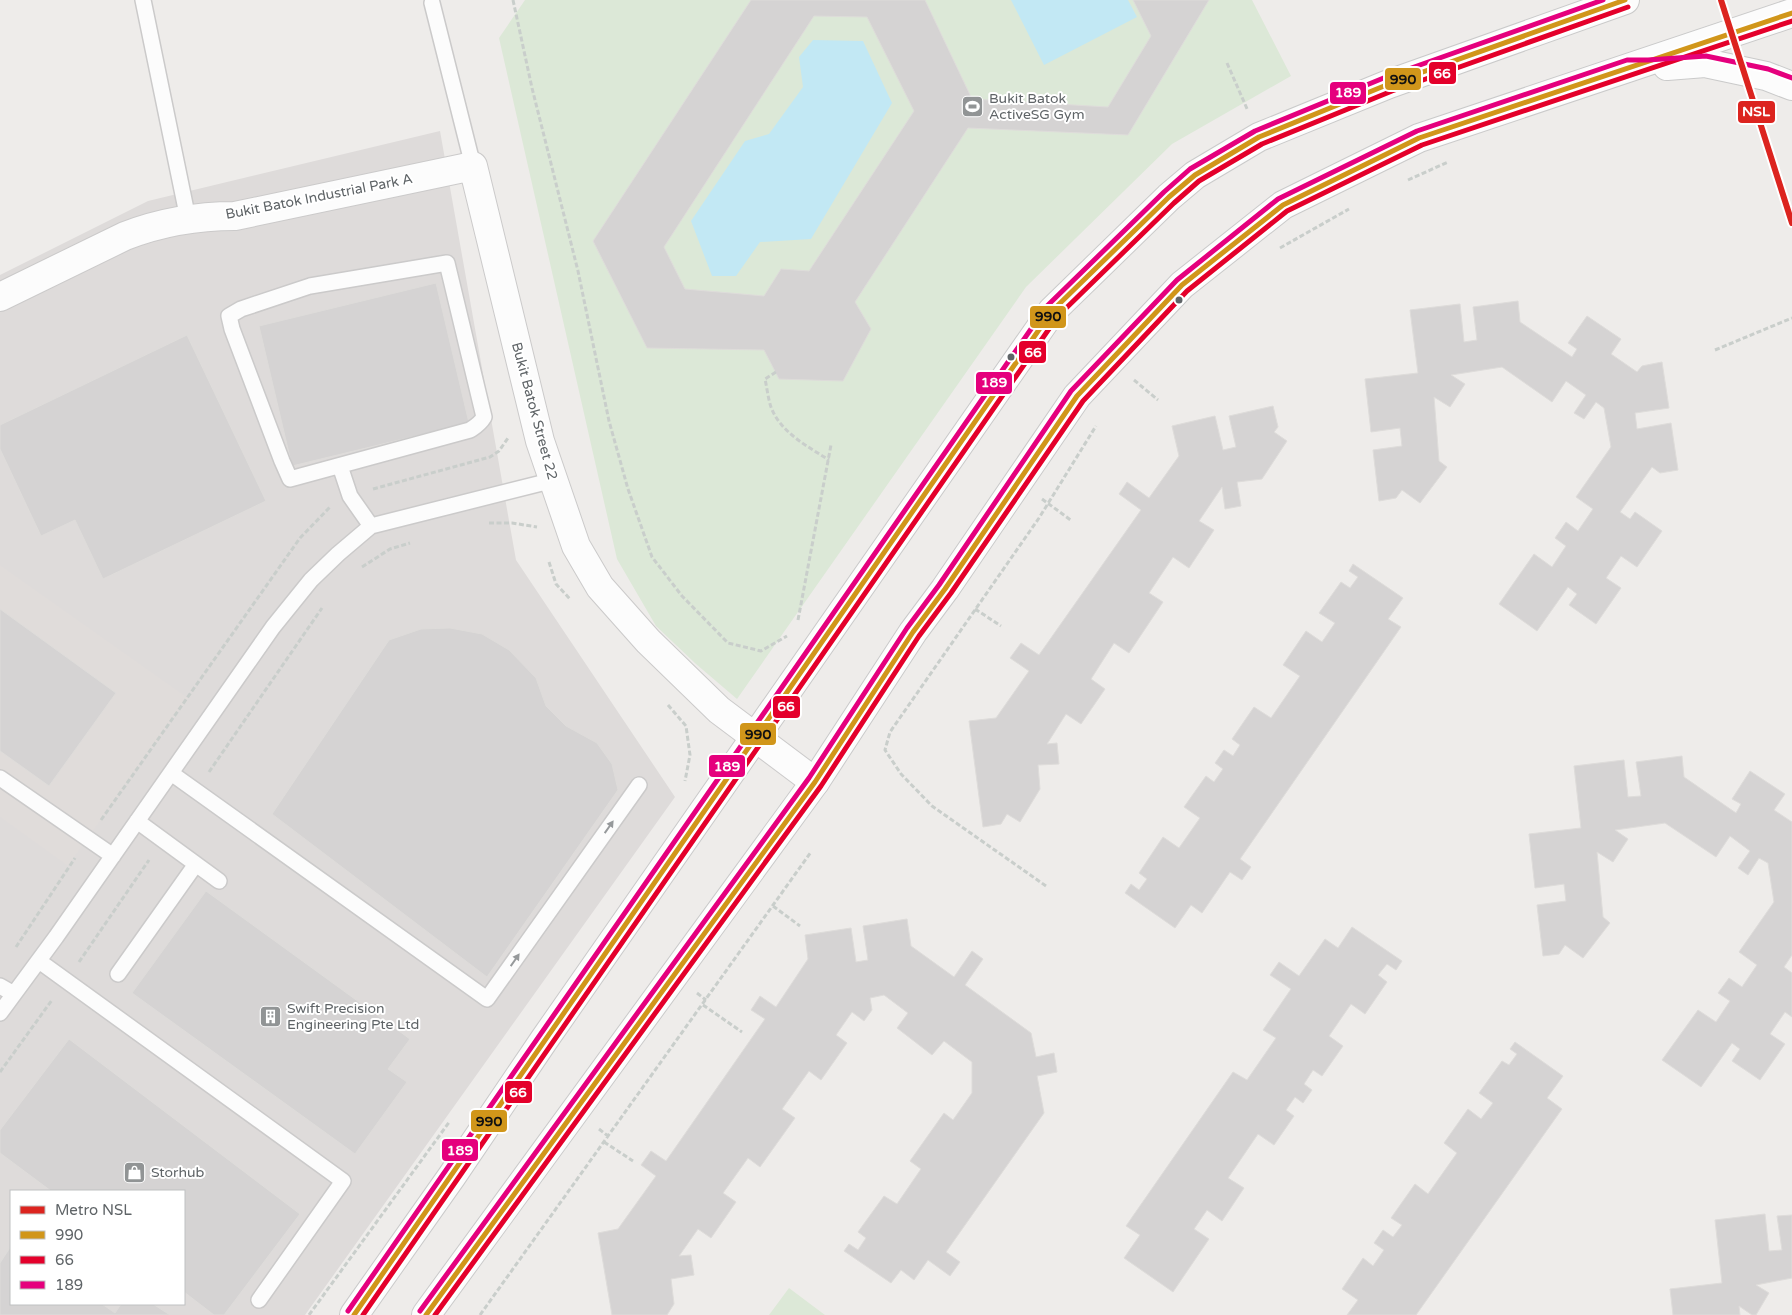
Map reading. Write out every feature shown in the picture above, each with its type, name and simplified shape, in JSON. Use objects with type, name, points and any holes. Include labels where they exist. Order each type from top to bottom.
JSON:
[{"type":"main road","points":[[354,1315],[1052,311],[1169,197],[1196,174],[1259,137],[1389,84],[1625,0]]},
{"type":"main road","points":[[426,1315],[815,782],[914,632],[1077,396],[1182,286],[1283,205],[1419,138],[1792,13]]},
{"type":"main road","points":[[1629,67],[1648,68],[1705,63],[1766,76],[1792,86]]},
{"type":"main road","name":"Bukit Batok Industrial Park A","points":[[0,297],[125,236],[146,228],[207,216],[235,216],[473,166]]},
{"type":"main road","name":"Bukit Batok Street 22","points":[[473,166],[540,441],[576,546],[600,587],[648,642],[719,710],[815,782]]},
{"type":"lane","points":[[143,0],[188,219]]},
{"type":"lane","name":"Bukit Batok Street 22","points":[[432,3],[473,166]]},
{"type":"lane","points":[[447,263],[484,417],[478,426],[470,430],[340,466],[290,479],[232,330],[229,316],[242,309],[310,286],[447,263]]},
{"type":"lane","points":[[340,466],[350,496],[371,526]]},
{"type":"lane","points":[[0,1014],[273,627],[311,580],[371,526],[554,480]]},
{"type":"lane","points":[[171,773],[486,999],[639,785]]},
{"type":"lane","points":[[0,778],[113,856]]},
{"type":"lane","points":[[137,822],[219,881]]},
{"type":"lane","points":[[118,974],[196,864]]},
{"type":"lane","points":[[39,961],[343,1181],[259,1300]]},
{"type":"lane","points":[[0,986],[14,994]]},
{"type":"path","points":[[513,0],[532,88],[578,271],[609,421]]},
{"type":"path","points":[[1227,64],[1259,137]]},
{"type":"path","points":[[1403,182],[1455,160]]},
{"type":"path","points":[[1275,251],[1352,207]]},
{"type":"path","points":[[1715,350],[1792,318]]},
{"type":"path","points":[[776,372],[765,379],[771,407],[781,425],[800,441],[829,460]]},
{"type":"path","points":[[1128,386],[1140,373]]},
{"type":"path","points":[[1134,380],[1158,400]]},
{"type":"path","points":[[1046,886],[932,806],[901,774],[886,750],[890,732],[1039,518],[1100,419]]},
{"type":"path","points":[[797,626],[832,445]]},
{"type":"path","points":[[1052,506],[1072,521]]},
{"type":"path","points":[[488,523],[512,523],[538,527]]},
{"type":"path","points":[[359,570],[390,549],[418,541]]},
{"type":"path","points":[[196,791],[323,606]]},
{"type":"path","points":[[980,613],[1001,626]]},
{"type":"path","points":[[0,1072],[163,839]]},
{"type":"path","points":[[480,1315],[811,852]]},
{"type":"path","points":[[773,906],[800,926]]},
{"type":"path","points":[[703,1005],[742,1032]]},
{"type":"path","points":[[604,1142],[633,1161]]},
{"type":"shaded area","points":[[440,131],[516,560],[675,797],[305,1315],[0,1315],[0,275],[148,201]]},
{"type":"shaded area","points":[[0,565],[188,698],[68,866],[0,817]]},
{"type":"green space","points":[[525,0],[1252,0],[1291,76],[1172,144],[1026,287],[737,699],[656,626],[617,559],[499,38]]},
{"type":"green space","points":[[789,1288],[825,1315],[769,1315]]},
{"type":"water","points":[[1011,0],[1128,0],[1137,17],[1044,65]]},
{"type":"water","points":[[813,40],[863,41],[892,103],[811,239],[760,242],[736,276],[712,276],[691,221],[745,141],[769,134],[803,87],[799,57]]},
{"type":"building","points":[[751,0],[925,0],[972,99],[1108,107],[1151,36],[1133,0],[1209,0],[1128,135],[968,128],[855,302],[871,329],[843,381],[779,379],[764,350],[647,348],[593,241]],"holes":[[[814,16],[867,17],[914,111],[809,271],[781,269],[764,296],[685,289],[664,247]]]},
{"type":"building","points":[[436,283],[469,423],[292,466],[259,326]]},
{"type":"building","points":[[1518,301],[1520,322],[1572,357],[1577,349],[1568,343],[1587,316],[1621,339],[1611,354],[1637,372],[1642,366],[1662,362],[1669,408],[1635,413],[1637,429],[1671,423],[1678,470],[1660,473],[1652,467],[1620,512],[1630,519],[1635,512],[1662,531],[1637,567],[1621,556],[1606,578],[1621,588],[1596,624],[1569,605],[1577,594],[1568,587],[1537,631],[1499,604],[1534,554],[1552,567],[1566,546],[1555,538],[1566,522],[1578,531],[1593,509],[1576,497],[1611,447],[1604,408],[1596,402],[1584,419],[1574,413],[1586,395],[1566,381],[1552,402],[1502,367],[1451,375],[1465,384],[1450,407],[1434,397],[1439,461],[1447,467],[1420,503],[1402,490],[1396,498],[1379,501],[1373,450],[1402,446],[1400,428],[1371,432],[1365,379],[1418,373],[1410,310],[1460,304],[1464,342],[1477,340],[1473,307]]},
{"type":"building","points":[[187,335],[266,501],[103,579],[75,520],[41,536],[0,449],[0,425]]},
{"type":"building","points":[[1273,406],[1278,427],[1274,432],[1287,441],[1262,479],[1237,482],[1241,506],[1225,509],[1222,487],[1199,521],[1214,530],[1189,568],[1173,557],[1149,593],[1163,602],[1129,653],[1114,643],[1091,679],[1105,689],[1081,724],[1066,714],[1047,744],[1057,743],[1059,764],[1038,765],[1040,789],[1020,822],[1007,814],[1001,824],[983,827],[969,721],[996,718],[1029,671],[1010,658],[1021,643],[1039,655],[1141,510],[1119,494],[1127,482],[1149,498],[1179,456],[1172,426],[1215,416],[1223,450],[1236,447],[1229,416]]},
{"type":"building","points":[[1353,564],[1403,598],[1388,619],[1401,627],[1240,859],[1251,867],[1242,880],[1230,872],[1202,913],[1191,905],[1175,928],[1125,893],[1131,884],[1139,890],[1147,879],[1139,873],[1163,837],[1179,848],[1200,818],[1184,807],[1206,776],[1214,782],[1223,769],[1215,763],[1224,750],[1233,756],[1240,745],[1232,739],[1254,707],[1271,718],[1300,676],[1283,665],[1306,631],[1322,642],[1335,623],[1319,613],[1341,582],[1350,588],[1358,577],[1349,571]]},
{"type":"building","points":[[0,609],[116,693],[49,786],[0,751]]},
{"type":"building","points":[[450,628],[482,634],[509,650],[536,678],[546,706],[566,726],[597,743],[612,764],[618,790],[487,977],[272,814],[389,640],[421,629]]},
{"type":"building","points":[[1682,756],[1684,777],[1736,813],[1741,804],[1732,799],[1750,771],[1785,794],[1774,810],[1792,822],[1792,955],[1784,967],[1792,973],[1792,1017],[1785,1012],[1770,1034],[1785,1044],[1760,1080],[1732,1061],[1740,1049],[1732,1043],[1701,1087],[1662,1060],[1698,1010],[1716,1022],[1730,1001],[1718,993],[1729,978],[1742,987],[1757,965],[1739,952],[1774,902],[1768,863],[1759,858],[1748,875],[1738,868],[1750,851],[1730,836],[1716,857],[1665,823],[1615,830],[1628,839],[1613,862],[1597,852],[1603,917],[1610,923],[1583,958],[1565,945],[1559,954],[1543,956],[1537,905],[1566,901],[1564,884],[1535,888],[1529,834],[1581,828],[1574,766],[1624,760],[1628,797],[1641,796],[1636,762]]},
{"type":"building","name":"Swift Precision Engineering Pte Ltd","points":[[206,891],[410,1039],[388,1069],[407,1082],[355,1154],[132,993]]},
{"type":"building","points":[[907,919],[911,946],[954,977],[972,951],[983,959],[965,985],[1031,1033],[1036,1057],[1054,1053],[1057,1072],[1037,1076],[1044,1113],[946,1252],[960,1262],[950,1276],[928,1260],[914,1280],[901,1270],[891,1283],[844,1251],[849,1244],[858,1250],[866,1238],[858,1232],[884,1196],[897,1204],[921,1169],[910,1161],[944,1113],[953,1120],[972,1093],[972,1062],[944,1041],[932,1055],[897,1028],[908,1013],[884,995],[870,998],[872,1010],[864,1021],[852,1012],[836,1035],[847,1043],[821,1080],[809,1071],[782,1109],[795,1118],[760,1167],[748,1158],[723,1193],[736,1202],[711,1238],[698,1229],[679,1256],[691,1255],[694,1275],[671,1279],[674,1304],[667,1315],[612,1315],[598,1233],[618,1229],[656,1176],[641,1165],[651,1151],[666,1161],[765,1019],[751,1010],[760,996],[776,1007],[808,959],[805,935],[851,928],[856,962],[868,960],[863,926]]},
{"type":"building","points":[[1352,927],[1402,961],[1396,970],[1387,964],[1378,975],[1387,982],[1365,1014],[1351,1004],[1329,1036],[1343,1046],[1322,1076],[1313,1070],[1304,1084],[1312,1090],[1303,1103],[1295,1097],[1286,1110],[1294,1116],[1274,1145],[1258,1134],[1228,1178],[1244,1188],[1222,1221],[1207,1210],[1194,1229],[1209,1239],[1173,1292],[1124,1258],[1140,1235],[1126,1226],[1233,1072],[1247,1080],[1276,1038],[1263,1030],[1291,989],[1270,975],[1279,962],[1299,976],[1325,939],[1338,948]]},
{"type":"building","name":"Storhub","points":[[69,1039],[300,1214],[224,1315],[214,1315],[185,1293],[185,1190],[50,1190],[0,1153],[0,1130]]},
{"type":"building","points":[[1515,1042],[1563,1076],[1547,1098],[1562,1109],[1416,1315],[1347,1315],[1358,1300],[1342,1289],[1363,1258],[1373,1266],[1384,1250],[1374,1243],[1383,1230],[1393,1237],[1402,1225],[1391,1218],[1415,1184],[1428,1194],[1457,1153],[1444,1143],[1468,1109],[1481,1119],[1493,1103],[1479,1093],[1502,1061],[1509,1065],[1517,1054],[1510,1049]]},
{"type":"building","points":[[1765,1214],[1769,1251],[1782,1250],[1777,1216],[1792,1215],[1792,1278],[1756,1285],[1769,1293],[1756,1315],[1752,1315],[1739,1306],[1740,1315],[1673,1315],[1670,1289],[1722,1283],[1715,1220]]},
{"type":"building","points":[[10,1248],[10,1305],[103,1305],[115,1313],[120,1305],[155,1305],[170,1315],[0,1315],[0,1263]]},
{"type":"metro line","name":"NSL","points":[[1721,0],[1792,223]]},
{"type":"transit line","name":"189","points":[[348,1311],[1047,306],[1190,169],[1255,131],[1386,77],[1603,0]]},
{"type":"transit line","name":"990","points":[[354,1315],[1052,311],[1169,197],[1195,175],[1259,137],[1389,84],[1625,0]]},
{"type":"transit line","name":"66","points":[[363,1315],[1058,316],[1199,181],[1262,144],[1392,91],[1628,7]]},
{"type":"transit line","name":"990","points":[[426,1315],[815,782],[913,632],[945,589],[1077,396],[1182,285],[1283,205],[1419,138],[1792,13]]},
{"type":"transit line","name":"66","points":[[435,1315],[821,786],[919,636],[951,593],[1083,401],[1187,291],[1287,211],[1422,145],[1792,21]]},
{"type":"transit line","name":"189","points":[[420,1311],[809,778],[907,628],[939,585],[1071,391],[1177,280],[1278,199],[1417,131],[1627,60],[1706,56],[1768,69],[1792,78]]},
{"type":"place","name":"Bukit Batok ActiveSG Gym","points":[[973,106]]},
{"type":"place","name":"Swift Precision Engineering Pte Ltd","points":[[271,1016]]},
{"type":"place","name":"Storhub","points":[[135,1172]]}]
